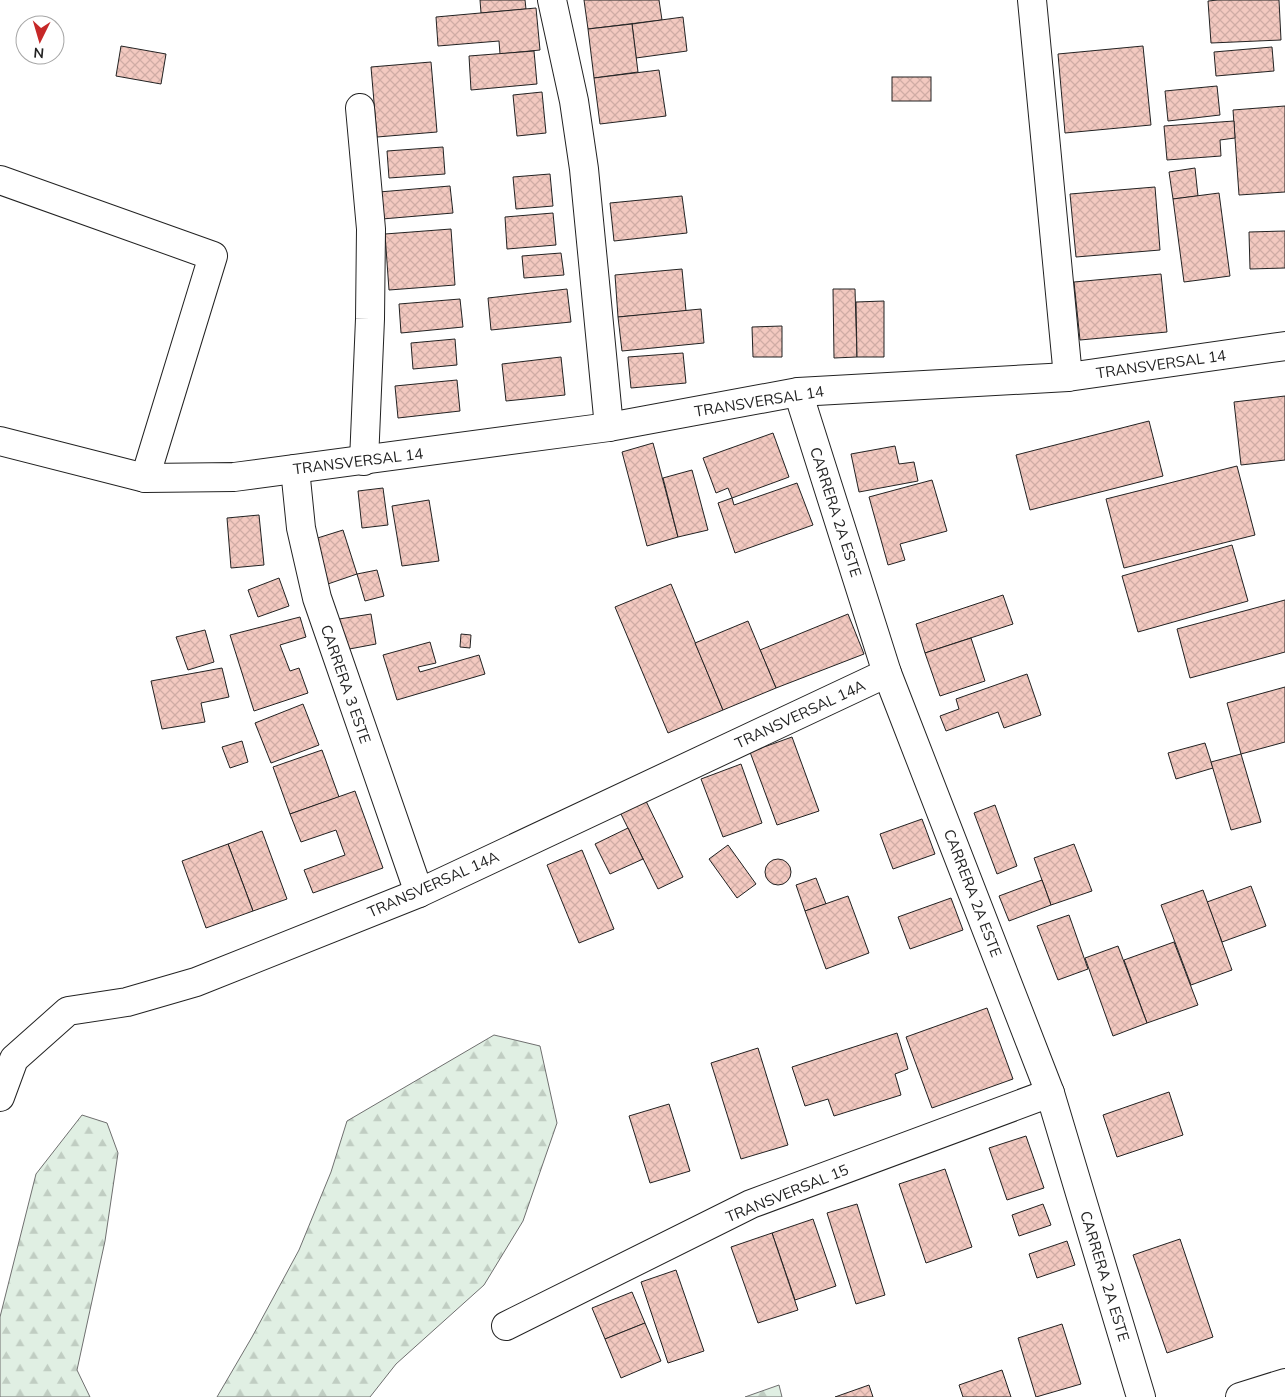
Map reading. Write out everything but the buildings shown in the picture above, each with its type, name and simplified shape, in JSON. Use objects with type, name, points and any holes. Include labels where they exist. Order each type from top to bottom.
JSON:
[{"type":"street","points":[[552,0],[574,101],[584,169],[609,427]]},
{"type":"street","points":[[1032,0],[1068,377]]},
{"type":"street","points":[[360,108],[371,229],[370,319],[364,461]]},
{"type":"street","points":[[0,180],[213,256],[145,478]]},
{"type":"street","name":"TRANSVERSAL 14","points":[[0,441],[145,478],[234,477],[609,427],[798,392],[1068,377],[1285,346]]},
{"type":"street","name":"CARRERA 2A ESTE","points":[[798,392],[887,673],[1050,1093],[1141,1397]]},
{"type":"street","name":"CARRERA 3 ESTE","points":[[295,469],[301,528],[317,598],[419,893]]},
{"type":"street","name":"TRANSVERSAL 14A","points":[[0,1097],[14,1059],[68,1011],[127,1002],[196,982],[419,893],[887,673]]},
{"type":"street","name":"TRANSVERSAL 15","points":[[506,1326],[751,1204],[1050,1093]]},
{"type":"street","points":[[1240,1397],[1285,1383]]},
{"type":"green space","points":[[494,1035],[540,1046],[557,1123],[523,1221],[484,1285],[396,1364],[370,1397],[217,1397],[299,1250],[331,1172],[347,1121]]},
{"type":"green space","points":[[82,1115],[107,1123],[118,1153],[105,1241],[77,1370],[90,1397],[0,1397],[0,1317],[36,1174]]},
{"type":"green space","points":[[779,1385],[782,1397],[745,1397]]}]
